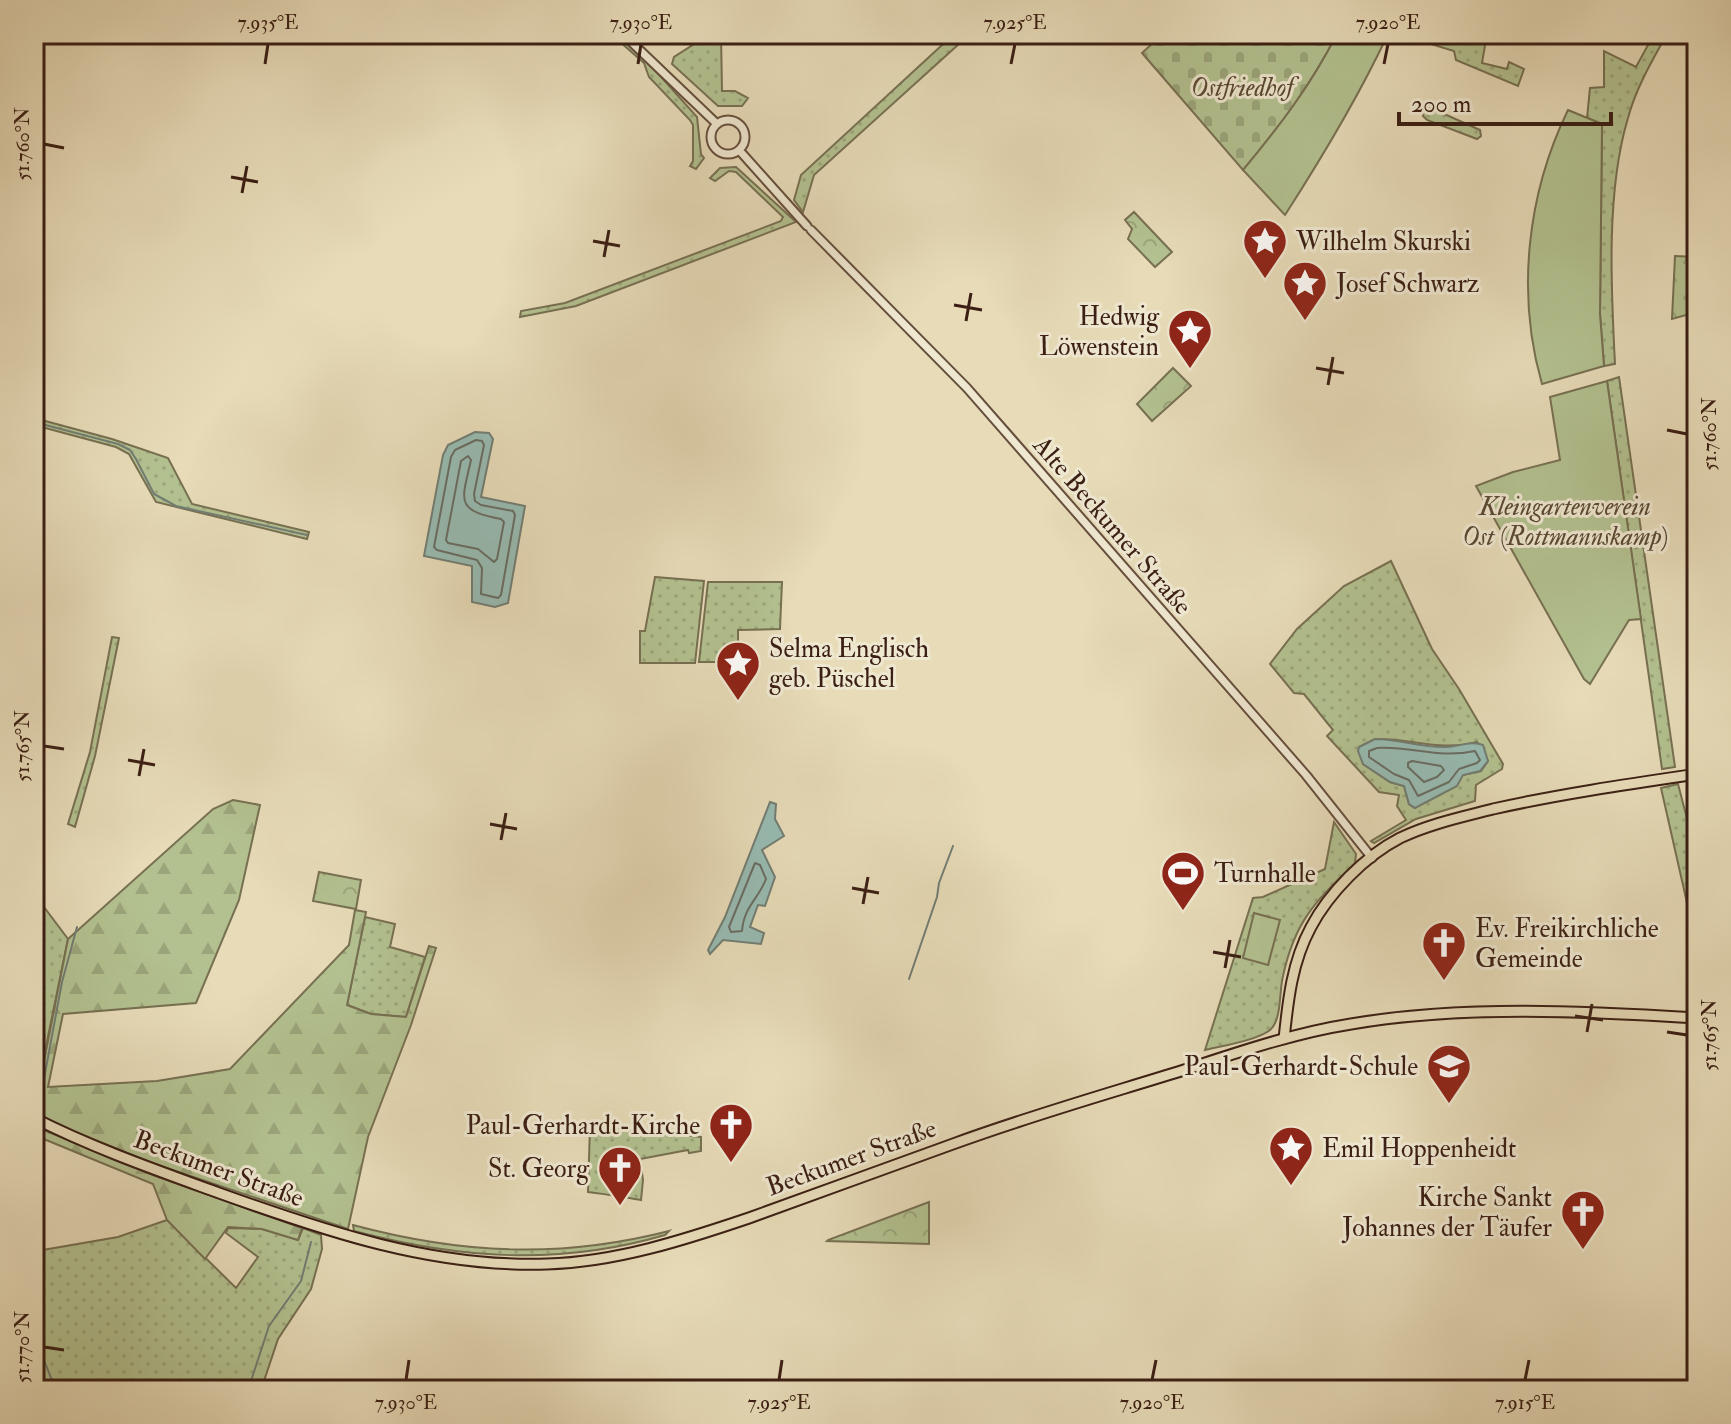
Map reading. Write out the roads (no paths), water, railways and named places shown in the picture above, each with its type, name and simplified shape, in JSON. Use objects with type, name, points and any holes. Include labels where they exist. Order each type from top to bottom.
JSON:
[{"type":"main road","points":[[1284,1039],[1292,977],[1309,930],[1338,889],[1372,858],[1399,839],[1470,815],[1533,800],[1697,774]]},
{"type":"main road","name":"Beckumer Straße","points":[[34,1118],[151,1169],[348,1237],[461,1261],[503,1265],[551,1264],[649,1249],[715,1229],[1042,1112],[1284,1039],[1354,1023],[1458,1014],[1575,1012],[1697,1018]]},
{"type":"street","name":"Alte Beckumer Straße","points":[[623,34],[717,124]]},
{"type":"street","name":"Alte Beckumer Straße","points":[[727,120],[742,126],[745,141],[739,150],[726,154],[714,146],[711,134],[717,124],[727,120]]},
{"type":"street","name":"Alte Beckumer Straße","points":[[739,150],[809,228],[967,388],[1306,775],[1372,858]]},
{"type":"water","points":[[475,432],[489,433],[493,439],[481,497],[525,506],[508,603],[495,607],[472,602],[472,566],[424,556],[443,455],[448,445]]},
{"type":"water","points":[[1375,739],[1437,747],[1479,744],[1483,745],[1488,761],[1480,771],[1463,775],[1457,786],[1415,808],[1409,804],[1404,786],[1390,782],[1363,764],[1359,747]]},
{"type":"water","points":[[770,802],[776,804],[775,819],[784,836],[762,850],[775,877],[765,906],[758,905],[750,927],[764,933],[761,944],[723,940],[710,954],[708,950],[725,917]]},
{"type":"waterway","points":[[34,422],[130,450],[154,494],[176,506],[307,535]]},
{"type":"waterway","points":[[909,979],[953,846]]},
{"type":"waterway","points":[[34,1107],[40,1100],[62,982],[77,927]]},
{"type":"waterway","points":[[248,1390],[269,1326],[301,1281],[311,1242]]},
{"type":"waterway","points":[[34,1336],[56,1390]]},
{"type":"place","name":"Wilhelm Skurski","points":[[1265,280]]},
{"type":"place","name":"Josef Schwarz","points":[[1305,322]]},
{"type":"place","name":"Hedwig Löwenstein","points":[[1190,370]]},
{"type":"place","name":"Selma Englisch geb. Püschel","points":[[738,702]]},
{"type":"place","name":"Turnhalle","points":[[1183,912]]},
{"type":"place","name":"Ev. Freikirchliche Gemeinde","points":[[1444,982]]},
{"type":"place","name":"Paul-Gerhardt-Schule","points":[[1449,1105]]},
{"type":"place","name":"Paul-Gerhardt-Kirche","points":[[731,1164]]},
{"type":"place","name":"Emil Hoppenheidt","points":[[1291,1187]]},
{"type":"place","name":"St. Georg","points":[[620,1207]]},
{"type":"place","name":"Kirche Sankt Johannes der Täufer","points":[[1583,1251]]},
{"type":"park label","name":"Ostfriedhof","points":[[1242,87]]},
{"type":"park label","name":"Kleingartenverein Ost (Rottmannskamp)","points":[[1565,521]]}]
